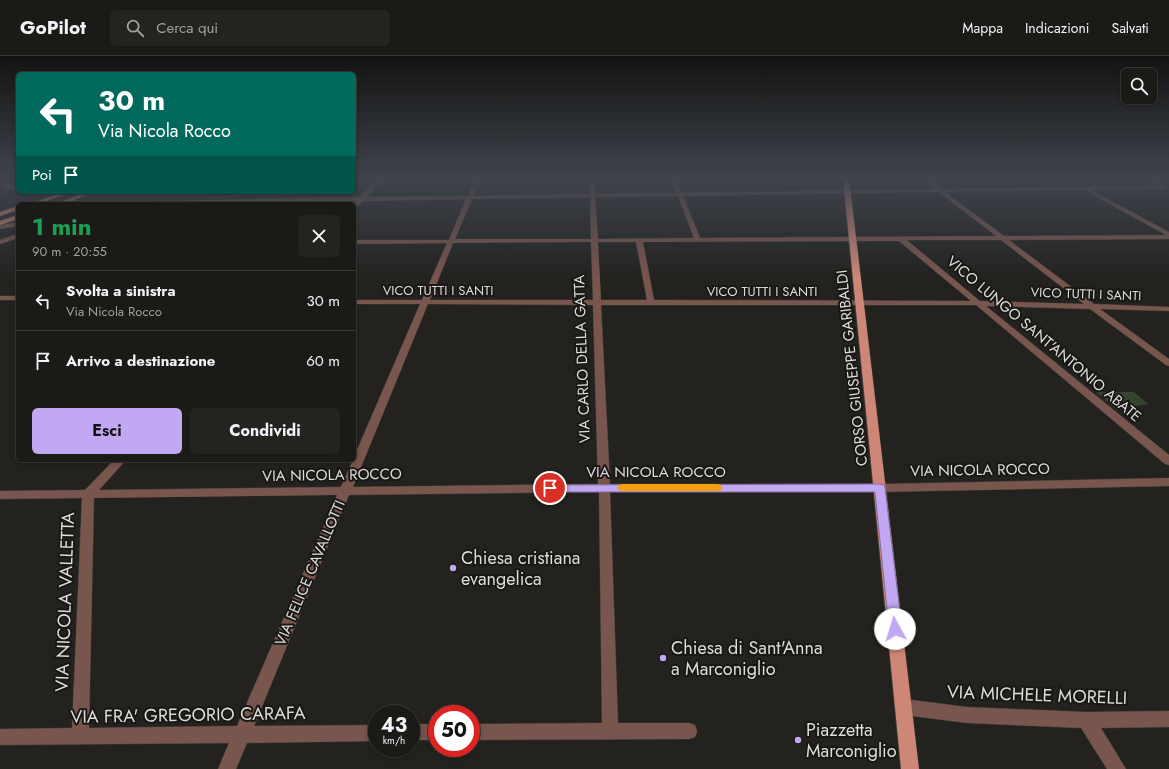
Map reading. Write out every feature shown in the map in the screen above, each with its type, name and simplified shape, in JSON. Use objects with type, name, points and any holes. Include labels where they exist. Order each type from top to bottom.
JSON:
[{"type":"main road","name":"CORSO GIUSEPPE GARIBALDI","points":[[850,211],[910,769]]},
{"type":"main road","points":[[0,223],[16,218]]},
{"type":"street","name":"VIA FELICE CAVALLOTTI","points":[[227,769],[464,211]]},
{"type":"street","name":"VIA CARLO DELLA GATTA","points":[[594,211],[604,488],[610,730]]},
{"type":"street","points":[[686,211],[698,240]]},
{"type":"street","points":[[968,211],[1091,306],[1169,363]]},
{"type":"street","points":[[1127,211],[1169,234]]},
{"type":"street","points":[[0,227],[16,224]]},
{"type":"street","points":[[0,242],[16,237]]},
{"type":"street","points":[[356,242],[1169,237]]},
{"type":"street","name":"VICO LUNGO SANT'ANTONIO ABATE","points":[[900,238],[1169,461]]},
{"type":"street","points":[[640,240],[651,303]]},
{"type":"street","points":[[0,298],[16,298]]},
{"type":"street","name":"VICO TUTTI I SANTI","points":[[356,302],[979,303],[1169,309]]},
{"type":"street","points":[[88,494],[118,462]]},
{"type":"street","name":"VIA NICOLA ROCCO","points":[[0,495],[604,488],[880,488],[1169,482]]},
{"type":"street","name":"VIA NICOLA VALLETTA","points":[[80,736],[88,494]]},
{"type":"street","name":"VIA MICHELE MORELLI","points":[[904,707],[967,715],[1086,720],[1169,719]]},
{"type":"street","points":[[1086,720],[1117,769]]},
{"type":"street","points":[[480,732],[610,730],[689,731]]},
{"type":"street","name":"VIA FRA' GREGORIO CARAFA","points":[[0,737],[368,733]]},
{"type":"green space","points":[[1096,392],[1134,392],[1148,404],[1117,410]]},
{"type":"slow traffic","points":[[622,488],[717,488]]},
{"type":"place","name":"Chiesa cristiana evangelica","points":[[453,568]]},
{"type":"place","name":"Chiesa di Sant'Anna a Marconiglio","points":[[663,658]]},
{"type":"place","name":"Piazzetta Marconiglio","points":[[798,740]]},
{"type":"route","points":[[550,488],[880,488],[895,629]]}]
